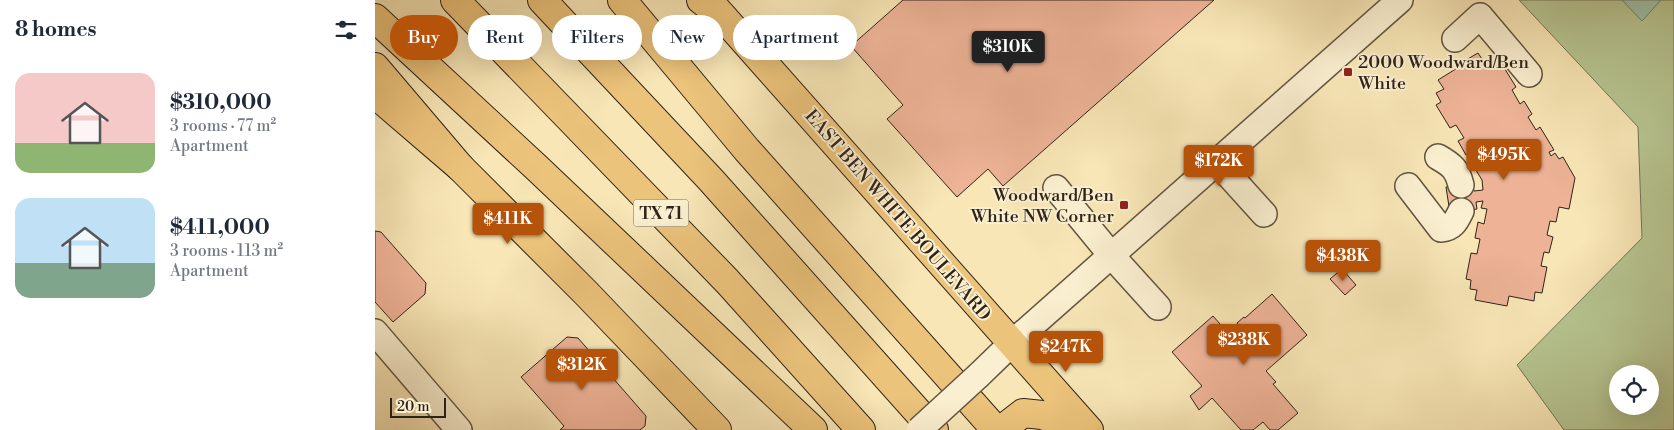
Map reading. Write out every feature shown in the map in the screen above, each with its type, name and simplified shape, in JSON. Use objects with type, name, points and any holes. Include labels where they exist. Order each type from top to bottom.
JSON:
[{"type":"main road","name":"TX 71","points":[[455,0],[727,281],[861,430]]},
{"type":"main road","points":[[542,0],[717,187],[935,430]]},
{"type":"main road","points":[[622,0],[747,150],[1001,428],[1023,413],[1041,415],[1084,430]]},
{"type":"main road","name":"EAST BEN WHITE BOULEVARD","points":[[701,0],[715,8],[1089,430]]},
{"type":"main road","points":[[375,18],[441,78],[813,430]]},
{"type":"main road","points":[[375,67],[460,168]]},
{"type":"main road","points":[[375,94],[460,168],[586,293],[717,430]]},
{"type":"street","points":[[919,430],[1011,344],[1400,0]]},
{"type":"street","points":[[1455,39],[1480,16],[1529,74]]},
{"type":"street","points":[[1438,157],[1451,165],[1458,174],[1461,185]]},
{"type":"street","points":[[1217,162],[1264,214]]},
{"type":"street","points":[[1408,186],[1441,229],[1449,228],[1454,224],[1461,211]]},
{"type":"street","points":[[1056,188],[1111,256],[1159,307]]},
{"type":"street","points":[[375,332],[459,430]]},
{"type":"shaded area","points":[[1519,0],[1674,0],[1674,430],[1564,430],[1517,365],[1642,238],[1638,127]]},
{"type":"shaded area","points":[[1622,0],[1661,0],[1642,21]]},
{"type":"building","points":[[903,0],[1214,0],[1003,186],[988,169],[957,197],[887,119],[903,105],[857,53],[857,41]]},
{"type":"building","points":[[1478,53],[1486,65],[1493,60],[1499,69],[1503,66],[1516,87],[1512,90],[1520,104],[1524,101],[1532,114],[1528,117],[1536,130],[1540,127],[1554,150],[1549,152],[1551,156],[1555,153],[1559,159],[1563,157],[1575,178],[1569,209],[1559,207],[1556,222],[1550,221],[1547,235],[1553,237],[1549,253],[1544,252],[1541,266],[1547,267],[1542,293],[1535,292],[1534,301],[1509,296],[1507,306],[1475,300],[1477,290],[1470,289],[1471,280],[1466,279],[1471,253],[1477,254],[1480,239],[1475,238],[1478,222],[1484,224],[1487,209],[1481,208],[1483,201],[1476,202],[1477,209],[1450,213],[1446,187],[1472,183],[1474,191],[1483,190],[1482,180],[1474,167],[1479,164],[1472,151],[1466,155],[1458,141],[1464,138],[1456,125],[1450,128],[1436,105],[1441,102],[1436,93],[1444,89],[1438,80]]},
{"type":"building","points":[[375,231],[381,232],[426,283],[425,294],[393,322],[375,302]]},
{"type":"building","points":[[1342,269],[1356,285],[1345,295],[1330,279]]},
{"type":"building","points":[[1272,294],[1307,335],[1266,371],[1276,382],[1273,384],[1298,413],[1278,430],[1270,430],[1263,422],[1253,430],[1241,430],[1212,398],[1199,410],[1190,396],[1202,386],[1172,352],[1213,316],[1236,342],[1246,334],[1237,323]]},
{"type":"building","points":[[567,337],[578,338],[646,416],[645,426],[640,430],[560,430],[564,426],[521,377]]},
{"type":"place","name":"2000 Woodward/Ben White","points":[[1348,72]]},
{"type":"place","name":"Woodward/Ben White NW Corner","points":[[1124,205]]}]
